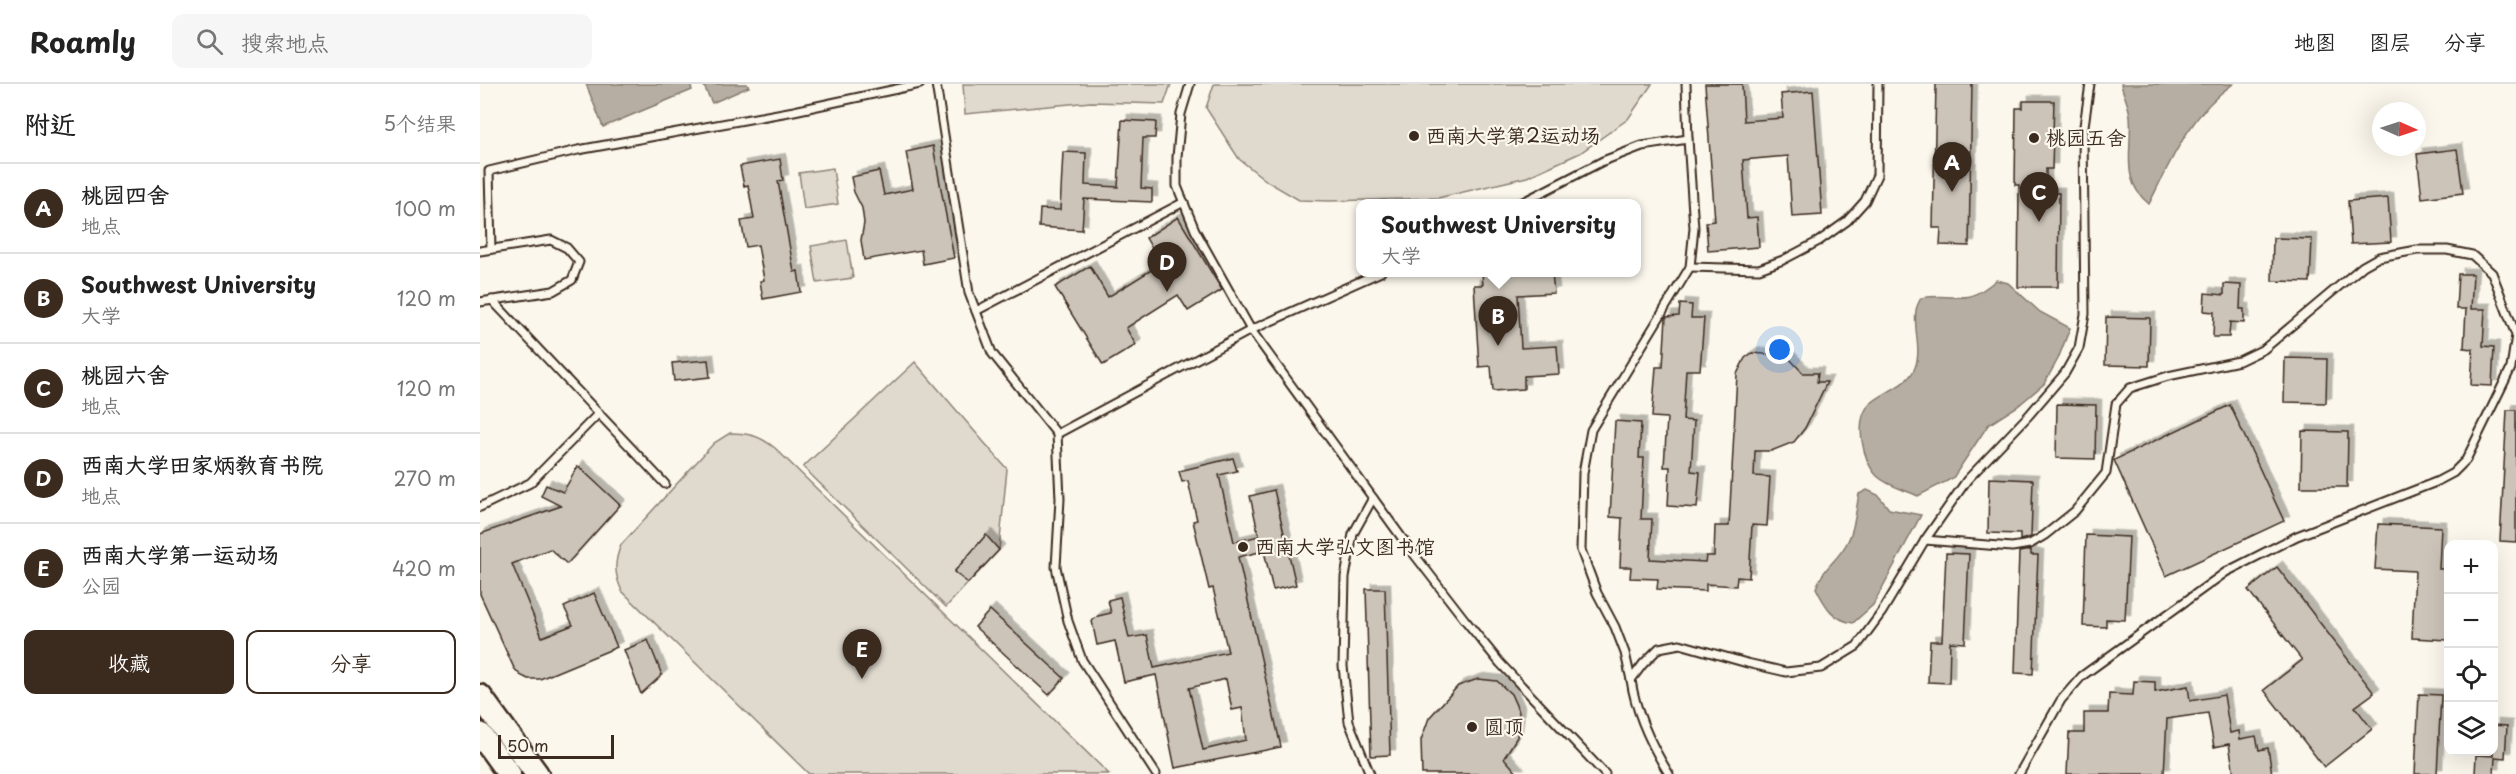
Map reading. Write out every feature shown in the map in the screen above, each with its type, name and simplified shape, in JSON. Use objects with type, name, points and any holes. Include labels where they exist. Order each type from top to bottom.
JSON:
[{"type":"highway","points":[[480,696],[537,774]]},
{"type":"highway","points":[[480,734],[509,774]]},
{"type":"lane","points":[[491,249],[489,171],[578,150],[794,111],[920,84]]},
{"type":"lane","points":[[936,84],[969,293],[992,353],[1057,434],[1060,499],[1056,567],[1068,621],[1082,660],[1156,774]]},
{"type":"lane","points":[[1190,84],[1181,114],[1177,186],[1195,230],[1251,330],[1465,620],[1500,663],[1605,774]]},
{"type":"lane","points":[[1669,774],[1643,725],[1634,698],[1625,653],[1615,627],[1596,593],[1581,550],[1583,473],[1591,430],[1690,267],[1694,228],[1686,84]]},
{"type":"lane","points":[[1690,267],[1758,269],[1784,260],[1819,241],[1847,221],[1865,201],[1878,175],[1878,84]]},
{"type":"lane","points":[[1631,680],[1659,648],[1680,644],[1786,672],[1821,668],[1857,646],[1882,612],[1925,540],[1967,480],[2065,374],[2079,348],[2085,314],[2083,133],[2090,84]]},
{"type":"lane","points":[[1531,199],[1603,161],[1642,146],[1688,139]]},
{"type":"lane","points":[[976,311],[1184,202]]},
{"type":"lane","points":[[480,251],[551,240],[567,248],[579,262],[572,280],[553,291],[480,302]]},
{"type":"lane","points":[[1925,540],[2012,547],[2030,544],[2045,535],[2075,511],[2106,473],[2116,405],[2130,388],[2168,376],[2239,361],[2264,349],[2363,266],[2379,257],[2417,250],[2447,250],[2472,255],[2492,273],[2506,304],[2516,334],[2511,368],[2466,460],[2454,473],[2409,494],[2297,536],[2226,572],[2082,676],[2061,700],[2019,774]]},
{"type":"lane","points":[[1057,434],[1251,330],[1372,277]]},
{"type":"lane","points":[[492,300],[665,484]]},
{"type":"lane","points":[[480,507],[530,483],[599,413]]},
{"type":"lane","points":[[1370,774],[1349,722],[1343,666],[1345,577],[1353,534],[1373,498]]},
{"type":"shaded area","points":[[586,84],[690,84],[692,90],[603,127]]},
{"type":"shaded area","points":[[703,84],[747,84],[749,87],[712,103]]},
{"type":"shaded area","points":[[963,84],[1171,84],[1164,104],[1091,102],[965,114]]},
{"type":"shaded area","name":"西南大学第2运动场","points":[[1214,84],[1652,84],[1628,119],[1580,153],[1527,177],[1438,198],[1299,200],[1268,182],[1239,159],[1206,108]]},
{"type":"shaded area","points":[[2121,84],[2233,84],[2205,109],[2194,123],[2174,154],[2149,204],[2134,185],[2131,174],[2129,163],[2130,116]]},
{"type":"shaded area","points":[[833,168],[838,204],[804,209],[799,173]]},
{"type":"shaded area","points":[[847,240],[853,278],[817,283],[811,246]]},
{"type":"shaded area","points":[[1996,280],[2008,283],[2040,312],[2070,328],[2058,359],[2044,384],[2018,406],[1988,425],[1953,478],[1918,496],[1886,483],[1877,476],[1867,461],[1862,440],[1862,419],[1870,404],[1900,385],[1914,370],[1918,356],[1915,318],[1921,298],[1968,296],[1985,289]]},
{"type":"shaded area","points":[[915,362],[1007,469],[999,550],[946,607],[803,467]]},
{"type":"shaded area","points":[[730,433],[754,436],[775,448],[1109,774],[809,774],[622,591],[617,579],[616,563],[621,545],[714,443]]},
{"type":"shaded area","points":[[1867,490],[1878,495],[1889,509],[1921,515],[1873,605],[1853,623],[1840,619],[1830,611],[1816,588],[1823,574],[1848,541],[1854,524],[1859,494]]},
{"type":"building","points":[[1705,84],[1742,84],[1744,121],[1783,118],[1781,94],[1813,91],[1822,215],[1792,217],[1788,156],[1743,160],[1747,218],[1757,217],[1759,247],[1708,251],[1706,222],[1715,221]]},
{"type":"building","points":[[1936,84],[1972,84],[1969,246],[1940,245],[1941,228],[1933,228]]},
{"type":"building","points":[[2023,101],[2054,101],[2052,169],[2046,169],[2046,193],[2059,193],[2058,287],[2018,287],[2019,185],[2015,185],[2016,108],[2023,108]]},
{"type":"building","points":[[1122,120],[1156,122],[1155,138],[1143,138],[1141,188],[1152,189],[1152,202],[1084,199],[1082,230],[1039,227],[1040,209],[1060,210],[1063,152],[1086,153],[1085,185],[1118,187]]},
{"type":"building","points":[[933,146],[954,258],[923,264],[921,250],[864,260],[861,240],[864,223],[862,208],[854,192],[851,177],[879,171],[884,195],[913,189],[906,152]]},
{"type":"building","points":[[2457,149],[2463,193],[2422,198],[2417,156],[2426,156],[2426,153]]},
{"type":"building","points":[[780,159],[783,180],[778,181],[794,272],[798,271],[801,292],[763,299],[760,281],[764,280],[758,245],[746,247],[741,221],[754,219],[748,185],[744,186],[740,166]]},
{"type":"building","points":[[2388,198],[2391,242],[2351,244],[2348,201]]},
{"type":"building","points":[[1178,217],[1222,290],[1188,311],[1178,295],[1126,328],[1136,345],[1103,365],[1055,287],[1090,266],[1108,297],[1161,264],[1146,238]]},
{"type":"building","points":[[2273,238],[2312,239],[2310,282],[2272,281]]},
{"type":"building","points":[[2458,274],[2473,274],[2471,309],[2485,309],[2483,346],[2494,347],[2492,386],[2471,385],[2473,349],[2464,348],[2466,309],[2456,309]]},
{"type":"building","points":[[1482,277],[1552,277],[1554,293],[1518,295],[1521,348],[1557,346],[1559,374],[1524,376],[1524,389],[1493,391],[1491,366],[1479,367],[1474,285],[1483,285]]},
{"type":"building","points":[[2224,284],[2241,285],[2240,309],[2244,309],[2244,323],[2230,322],[2229,337],[2213,337],[2214,312],[2204,311],[2205,293],[2224,295]]},
{"type":"building","points":[[1680,304],[1692,305],[1691,318],[1704,318],[1700,370],[1686,370],[1683,420],[1694,421],[1691,471],[1700,472],[1697,508],[1668,506],[1670,467],[1664,467],[1667,418],[1652,417],[1656,367],[1663,367],[1666,317],[1679,316]]},
{"type":"building","points":[[2106,317],[2150,318],[2149,366],[2105,365]]},
{"type":"building","points":[[1752,353],[1787,356],[1803,373],[1818,373],[1817,382],[1827,382],[1805,428],[1794,442],[1771,451],[1755,451],[1754,476],[1770,477],[1767,526],[1752,525],[1749,578],[1737,577],[1736,586],[1706,584],[1706,591],[1657,589],[1658,579],[1630,578],[1631,567],[1620,567],[1622,518],[1610,517],[1615,421],[1641,423],[1639,458],[1644,458],[1641,519],[1652,519],[1650,559],[1705,562],[1706,556],[1714,556],[1715,526],[1729,526],[1737,374],[1745,358]]},
{"type":"building","points":[[2285,358],[2327,359],[2326,403],[2284,402]]},
{"type":"building","points":[[708,360],[710,377],[674,381],[672,363]]},
{"type":"building","points":[[2057,404],[2096,405],[2095,459],[2056,458]]},
{"type":"building","points":[[2230,405],[2284,521],[2166,576],[2114,460]]},
{"type":"building","points":[[2507,410],[2516,410],[2516,542],[2500,541]]},
{"type":"building","points":[[2302,431],[2348,432],[2347,487],[2301,487]]},
{"type":"building","points":[[1233,458],[1237,471],[1219,475],[1234,542],[1259,536],[1250,496],[1274,490],[1296,585],[1273,590],[1264,551],[1238,557],[1281,747],[1175,768],[1156,675],[1124,682],[1115,641],[1097,645],[1092,621],[1098,616],[1111,613],[1108,600],[1120,597],[1129,638],[1147,635],[1154,668],[1228,652],[1213,588],[1209,589],[1193,521],[1197,520],[1188,481],[1182,482],[1179,471]],"holes":[[[1226,679],[1232,710],[1242,708],[1246,740],[1203,750],[1189,688]]]},
{"type":"building","points":[[578,466],[620,505],[567,564],[550,549],[512,564],[542,637],[573,625],[564,607],[594,593],[617,647],[540,679],[528,679],[514,668],[480,594],[480,534],[561,506],[541,496],[546,485],[563,492]]},
{"type":"building","points":[[1989,478],[2033,480],[2031,537],[2020,540],[2020,534],[1988,533]]},
{"type":"building","points":[[2378,524],[2441,527],[2439,569],[2444,569],[2444,640],[2412,638],[2415,571],[2375,569]]},
{"type":"building","points":[[986,535],[999,550],[968,583],[954,572]]},
{"type":"building","points":[[2086,535],[2129,537],[2125,620],[2106,619],[2106,627],[2083,626]]},
{"type":"building","points":[[2031,550],[2031,555],[2038,555],[2033,674],[2015,673],[2019,552]]},
{"type":"building","points":[[1946,553],[1969,554],[1965,643],[1950,642],[1949,683],[1928,682],[1930,641],[1942,641]]},
{"type":"building","points":[[2277,567],[2374,693],[2355,707],[2372,729],[2324,767],[2264,690],[2302,660],[2248,590]]},
{"type":"building","points":[[1366,589],[1385,589],[1390,755],[1371,756]]},
{"type":"building","points":[[990,610],[1064,678],[1049,695],[975,627]]},
{"type":"building","points":[[648,640],[662,675],[641,694],[624,650]]},
{"type":"building","name":"圆顶","points":[[1478,679],[1497,681],[1511,694],[1519,712],[1517,737],[1504,758],[1518,774],[1422,774],[1421,740],[1429,718],[1458,686]]},
{"type":"building","points":[[2134,681],[2155,682],[2155,692],[2188,686],[2190,701],[2224,695],[2230,733],[2239,731],[2240,739],[2256,736],[2259,750],[2268,748],[2272,774],[2234,774],[2229,744],[2214,747],[2208,713],[2167,719],[2164,774],[2067,774],[2069,733],[2084,733],[2084,713],[2108,713],[2109,694],[2133,695]]},
{"type":"building","points":[[2419,694],[2441,695],[2437,774],[2415,774]]},
{"type":"building","points":[[2498,725],[2507,726],[2505,758],[2495,757],[2494,774],[2475,774],[2476,756],[2498,756]]},
{"type":"place","name":"西南大学第2运动场","points":[[1414,136]]},
{"type":"place","name":"桃园五舍","points":[[2034,138]]},
{"type":"place","name":"桃园四舍","points":[[1952,192]]},
{"type":"place","name":"桃园六舍","points":[[2039,222]]},
{"type":"place","name":"西南大学田家炳教育书院","points":[[1167,292]]},
{"type":"place","name":"Southwest University","points":[[1498,346]]},
{"type":"place","name":"西南大学弘文图书馆","points":[[1243,547]]},
{"type":"place","name":"西南大学第一运动场","points":[[862,679]]},
{"type":"place","name":"圆顶","points":[[1472,727]]}]
